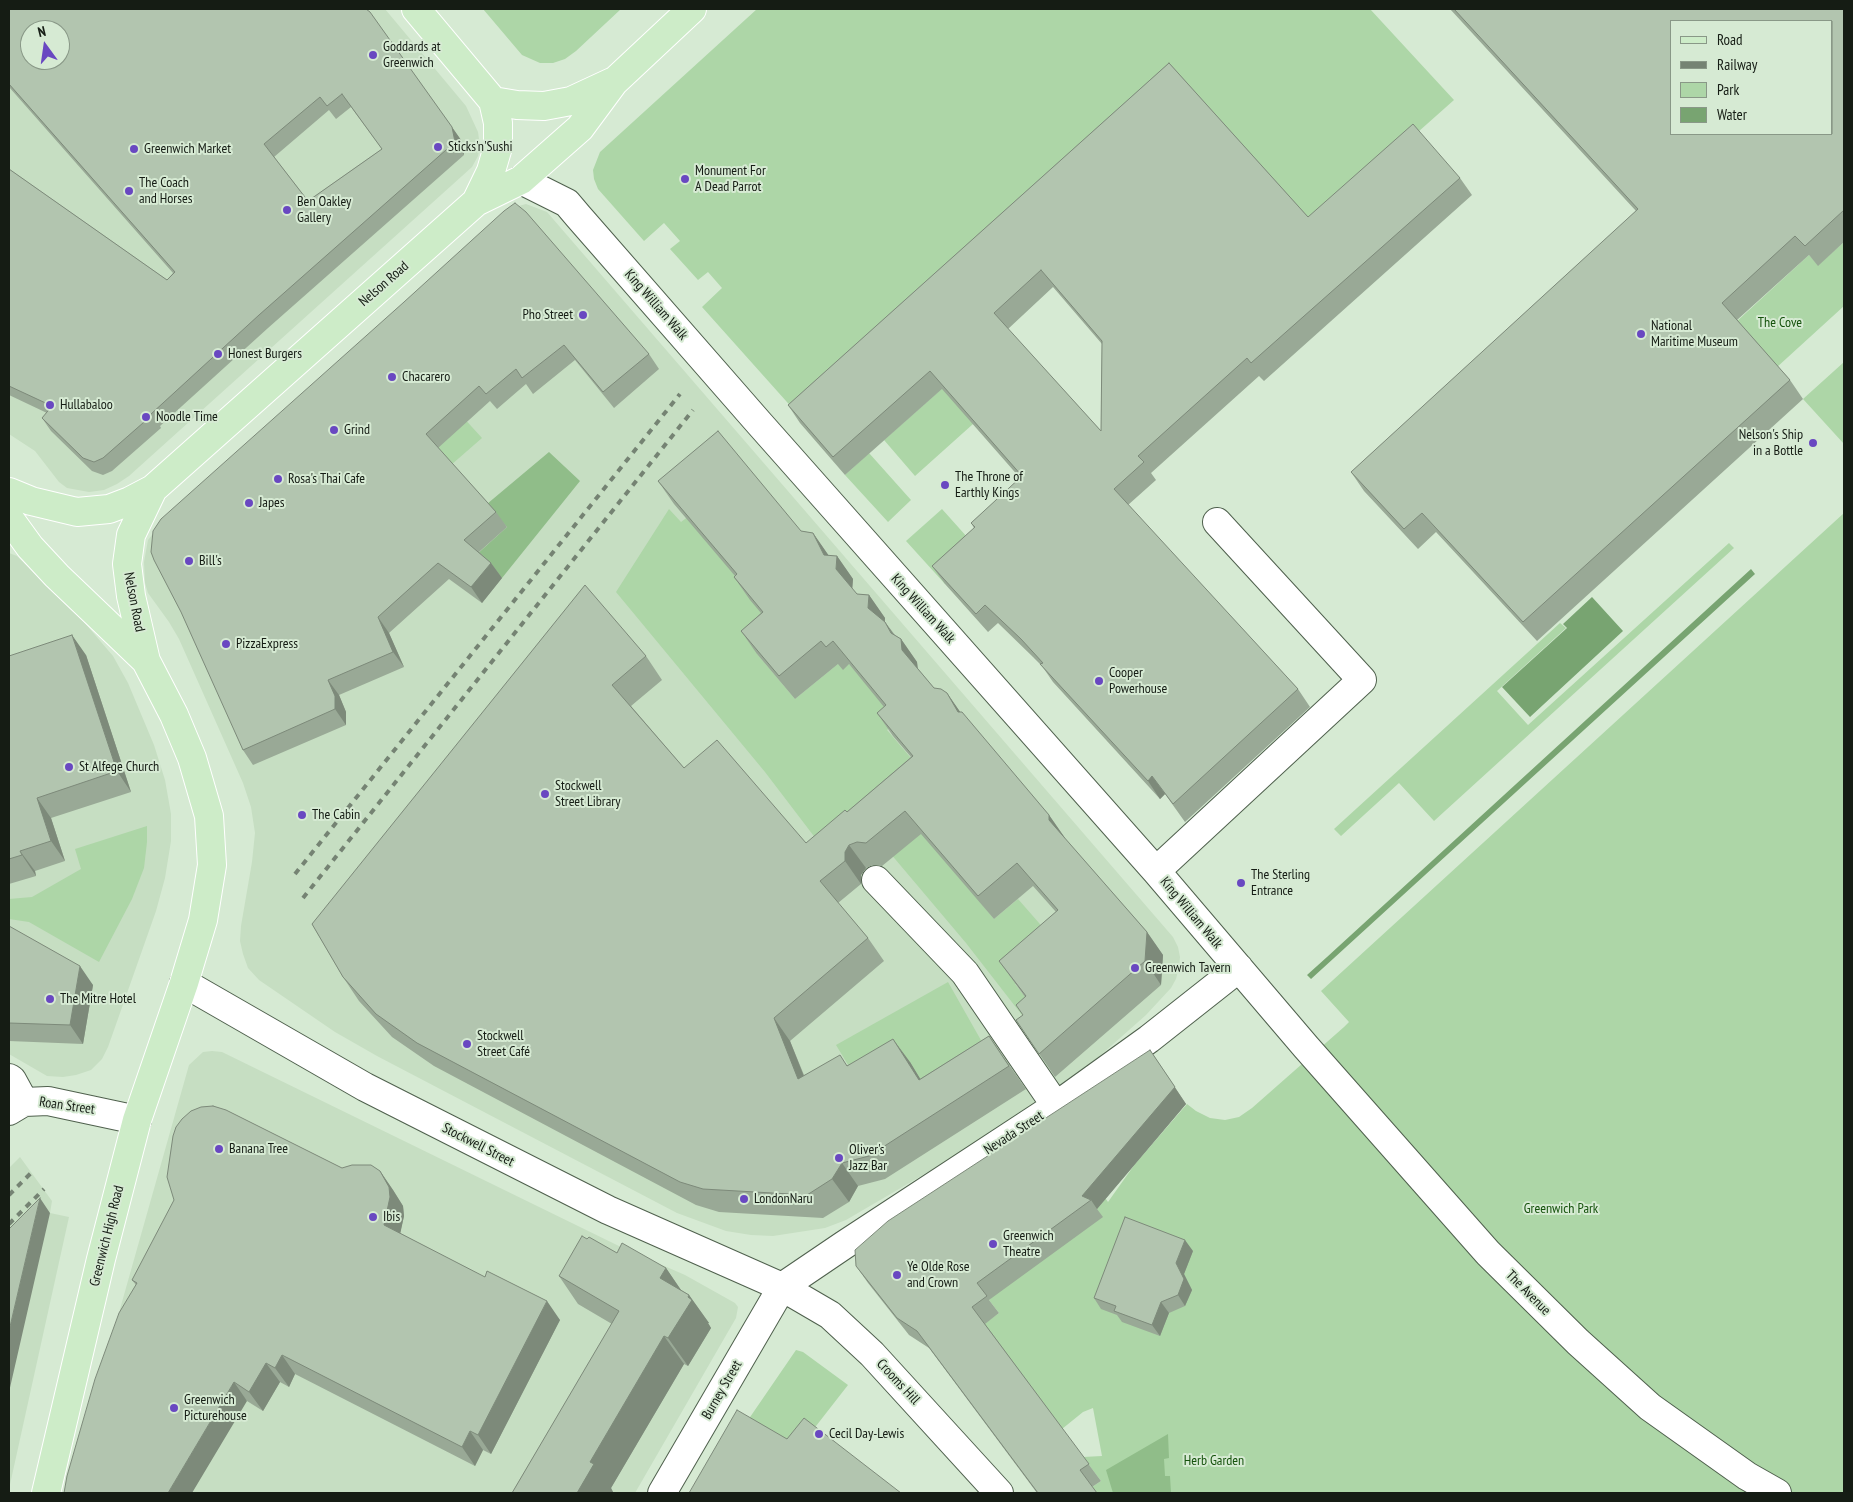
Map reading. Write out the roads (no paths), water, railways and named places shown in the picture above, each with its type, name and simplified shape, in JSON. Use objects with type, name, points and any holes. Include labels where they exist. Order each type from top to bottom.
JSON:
[{"type":"main road","points":[[416,9],[493,101],[498,123],[498,147],[491,171],[476,202]]},
{"type":"main road","points":[[493,101],[517,105],[544,106],[572,101],[614,82],[692,9]]},
{"type":"main road","name":"Nelson Road","points":[[9,492],[31,501],[77,512],[109,509],[130,501],[152,489],[476,202],[521,180],[580,128],[614,82]]},
{"type":"main road","name":"Nelson Road","points":[[146,661],[131,596],[127,564],[131,536],[152,489]]},
{"type":"main road","points":[[9,518],[41,559],[146,661]]},
{"type":"main road","name":"Greenwich High Road","points":[[46,1493],[101,1259],[137,1120],[184,983],[203,920],[212,866],[210,816],[192,758],[174,716],[146,661]]},
{"type":"street","name":"King William Walk","points":[[521,180],[567,203],[1156,871],[1313,1055]]},
{"type":"street","points":[[1156,871],[1362,680],[1217,522]]},
{"type":"street","points":[[876,880],[965,973],[1056,1106]]},
{"type":"street","name":"Nevada Street","points":[[782,1287],[844,1244],[1056,1106],[1149,1039],[1238,968]]},
{"type":"street","name":"Stockwell Street","points":[[184,983],[365,1087],[486,1149],[608,1210],[782,1287]]},
{"type":"street","name":"The Avenue","points":[[1313,1055],[1488,1253],[1578,1342],[1650,1407],[1747,1476],[1777,1493]]},
{"type":"street","name":"Roan Street","points":[[9,1078],[12,1080],[17,1106],[55,1102],[137,1120]]},
{"type":"street","name":"Burney Street","points":[[662,1493],[782,1287]]},
{"type":"street","name":"Crooms Hill","points":[[782,1287],[830,1315],[872,1354],[999,1493]]},
{"type":"water","points":[[1751,569],[1755,574],[1311,979],[1307,975],[1327,957]]},
{"type":"water","points":[[1592,597],[1623,631],[1530,717],[1502,687],[1567,628],[1563,624]]},
{"type":"railway","points":[[295,874],[680,394]]},
{"type":"railway","points":[[303,898],[693,410]]},
{"type":"railway","points":[[9,1195],[32,1172]]},
{"type":"railway","points":[[9,1224],[44,1189]]},
{"type":"place","name":"Goddards at Greenwich","points":[[373,55]]},
{"type":"place","name":"Sticks'n'Sushi","points":[[438,147]]},
{"type":"place","name":"Greenwich Market","points":[[134,149]]},
{"type":"place","name":"Monument For A Dead Parrot","points":[[685,179]]},
{"type":"place","name":"The Coach and Horses","points":[[129,191]]},
{"type":"place","name":"Ben Oakley Gallery","points":[[287,210]]},
{"type":"place","name":"Pho Street","points":[[583,315]]},
{"type":"place","name":"National Maritime Museum","points":[[1641,334]]},
{"type":"place","name":"Honest Burgers","points":[[218,354]]},
{"type":"place","name":"Chacarero","points":[[392,377]]},
{"type":"place","name":"Hullabaloo","points":[[50,405]]},
{"type":"place","name":"Noodle Time","points":[[146,417]]},
{"type":"place","name":"Grind","points":[[334,430]]},
{"type":"place","name":"Nelson's Ship in a Bottle","points":[[1813,443]]},
{"type":"place","name":"Rosa's Thai Cafe","points":[[278,479]]},
{"type":"place","name":"The Throne of Earthly Kings","points":[[945,485]]},
{"type":"place","name":"Japes","points":[[249,503]]},
{"type":"place","name":"Bill's","points":[[189,561]]},
{"type":"place","name":"PizzaExpress","points":[[226,644]]},
{"type":"place","name":"Cooper Powerhouse","points":[[1099,681]]},
{"type":"place","name":"St Alfege Church","points":[[69,767]]},
{"type":"place","name":"Stockwell Street Library","points":[[545,794]]},
{"type":"place","name":"The Cabin","points":[[302,815]]},
{"type":"place","name":"The Sterling Entrance","points":[[1241,883]]},
{"type":"place","name":"Greenwich Tavern","points":[[1135,968]]},
{"type":"place","name":"The Mitre Hotel","points":[[50,999]]},
{"type":"place","name":"Stockwell Street Café","points":[[467,1044]]},
{"type":"place","name":"Banana Tree","points":[[219,1149]]},
{"type":"place","name":"Oliver's Jazz Bar","points":[[839,1158]]},
{"type":"place","name":"LondonNaru","points":[[744,1199]]},
{"type":"place","name":"Ibis","points":[[373,1217]]},
{"type":"place","name":"Greenwich Theatre","points":[[993,1244]]},
{"type":"place","name":"Ye Olde Rose and Crown","points":[[897,1275]]},
{"type":"place","name":"Greenwich Picturehouse","points":[[174,1408]]},
{"type":"place","name":"Cecil Day-Lewis","points":[[819,1434]]},
{"type":"park label","name":"The Cove","points":[[1780,323]]},
{"type":"park label","name":"Greenwich Park","points":[[1561,1209]]},
{"type":"park label","name":"Herb Garden","points":[[1214,1461]]}]
